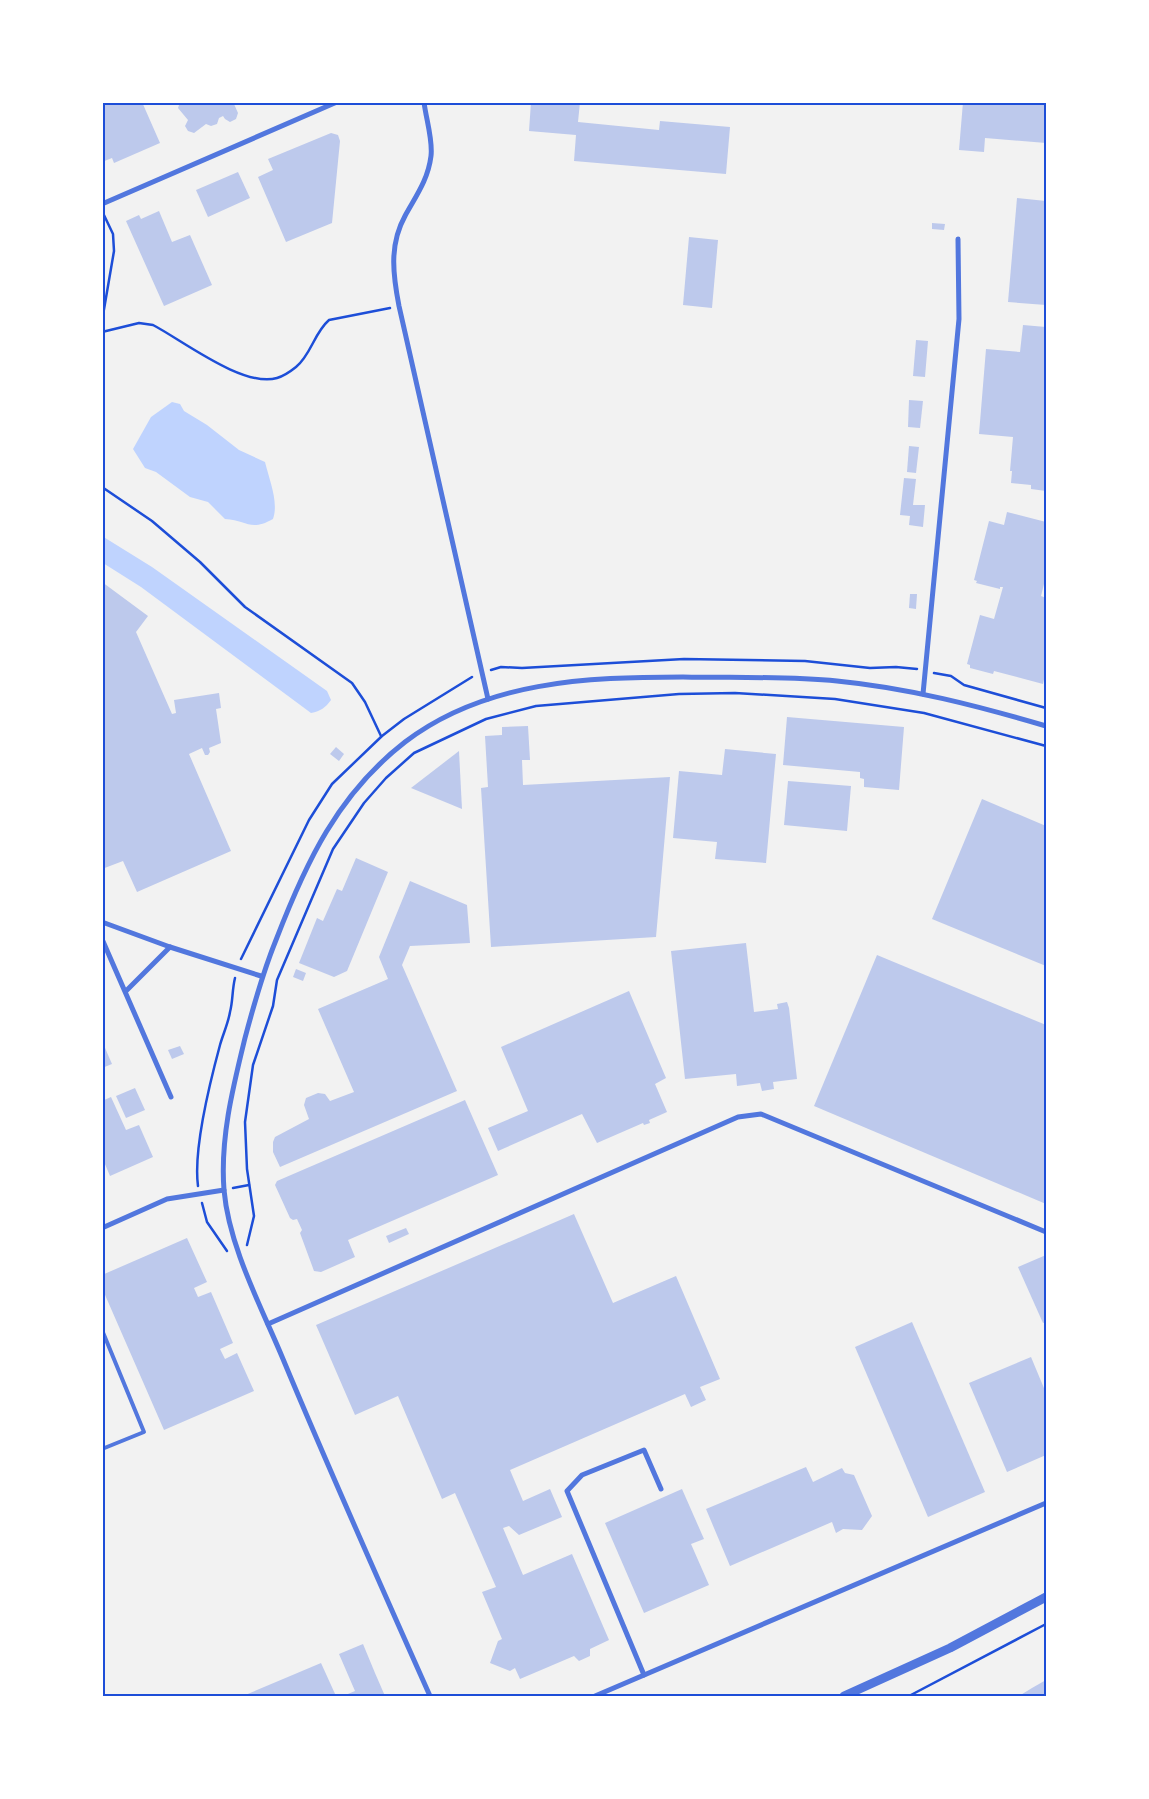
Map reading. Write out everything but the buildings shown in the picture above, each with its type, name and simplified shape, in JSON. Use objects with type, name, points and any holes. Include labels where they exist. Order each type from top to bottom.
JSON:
[{"type":"street","points":[[102,204],[337,102]]},
{"type":"street","points":[[424,102],[431,154],[426,178],[404,218],[394,246],[393,268],[399,306],[488,699]]},
{"type":"street","points":[[923,694],[959,319],[958,239]]},
{"type":"street","points":[[430,1696],[335,1484],[236,1246],[224,1190],[226,1139],[231,1089],[261,976],[291,900],[326,828],[364,779],[405,742],[451,713],[488,699],[544,684],[659,677],[777,678],[836,681],[923,694],[995,711],[1046,726]]},
{"type":"street","points":[[102,922],[170,947],[261,976]]},
{"type":"street","points":[[102,939],[171,1097]]},
{"type":"street","points":[[126,991],[170,947]]},
{"type":"street","points":[[268,1324],[738,1118],[761,1114],[1046,1232]]},
{"type":"street","points":[[102,1228],[167,1199],[224,1190]]},
{"type":"street","points":[[644,1675],[567,1492],[582,1475],[644,1450],[661,1489]]},
{"type":"street","points":[[595,1696],[1046,1503]]},
{"type":"street","points":[[844,1696],[943,1652],[1046,1597]]},
{"type":"lane","points":[[102,1330],[144,1432],[102,1449]]},
{"type":"path","points":[[102,211],[113,234],[114,251],[102,321]]},
{"type":"path","points":[[102,332],[139,324],[152,325],[237,372],[256,378],[272,379],[284,375],[298,365],[322,326],[329,320],[399,306]]},
{"type":"path","points":[[102,487],[152,521],[200,562],[245,607],[352,683],[365,702],[382,736]]},
{"type":"path","points":[[1046,708],[964,685],[951,676],[926,671],[910,668],[870,668],[805,661],[684,659],[522,668],[501,667],[464,681],[404,719],[382,736],[332,784],[309,820],[265,911],[247,942],[237,969],[231,994],[231,1011],[220,1045],[198,1148],[196,1172],[207,1222],[224,1249],[243,1261],[254,1216],[249,1185],[245,1122],[253,1064],[273,1006],[277,980],[333,849],[364,803],[386,778],[414,753],[486,719],[536,706],[640,697],[735,693],[835,700],[924,713],[1046,746]]},
{"type":"path","points":[[224,1190],[249,1185]]},
{"type":"path","points":[[909,1696],[1046,1624]]},
{"type":"water","points":[[172,402],[180,404],[184,411],[207,425],[239,450],[265,462],[275,505],[273,519],[259,525],[254,525],[225,519],[208,502],[190,497],[156,472],[145,468],[133,449],[151,417]]},
{"type":"water","points":[[102,536],[152,567],[327,691],[331,700],[322,709],[311,713],[141,587],[103,563]]}]
